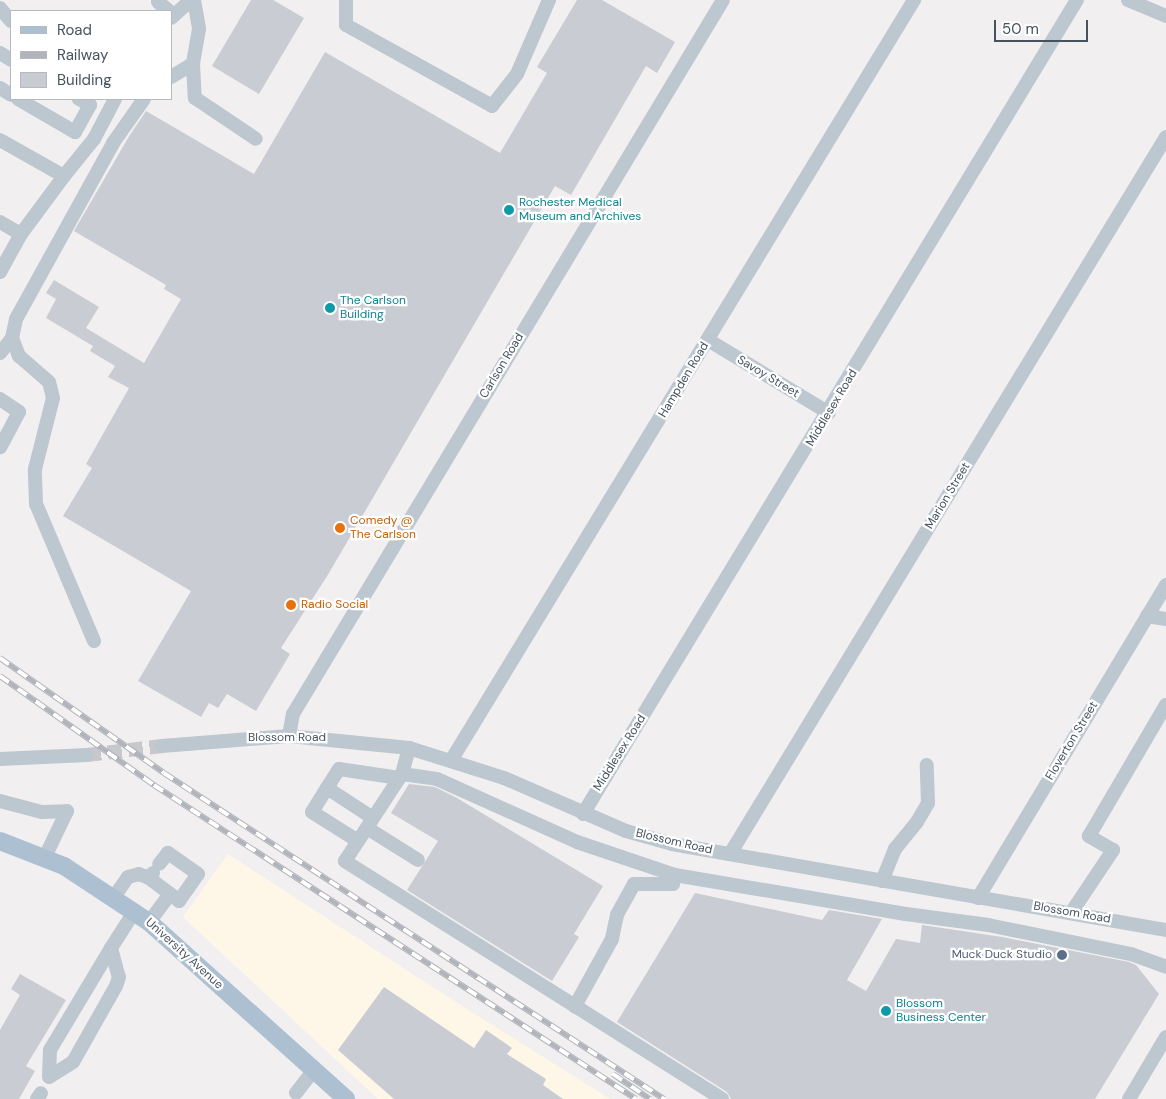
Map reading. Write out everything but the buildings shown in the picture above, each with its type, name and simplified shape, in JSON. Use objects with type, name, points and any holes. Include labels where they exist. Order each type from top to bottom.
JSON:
[{"type":"main road","name":"University Avenue","points":[[0,841],[45,857],[114,897],[149,922],[345,1098]]},
{"type":"street","points":[[172,13],[192,0],[199,28],[193,64],[195,98],[256,138]]},
{"type":"street","points":[[346,0],[346,25],[492,106],[517,74],[549,0]]},
{"type":"street","name":"Carlson Road","points":[[289,736],[293,714],[723,0]]},
{"type":"street","name":"Hampden Road","points":[[452,759],[914,0]]},
{"type":"street","name":"Middlesex Road","points":[[583,814],[829,413],[1076,0]]},
{"type":"street","points":[[1134,0],[1166,16]]},
{"type":"street","points":[[0,8],[10,20]]},
{"type":"street","points":[[172,76],[193,64]]},
{"type":"street","points":[[20,100],[75,132],[90,105],[81,100]]},
{"type":"street","points":[[0,272],[21,234],[94,139],[114,100]]},
{"type":"street","points":[[0,353],[12,338],[16,319],[113,143],[143,100]]},
{"type":"street","name":"Marion Street","points":[[730,854],[1166,137]]},
{"type":"street","points":[[0,140],[64,176]]},
{"type":"street","points":[[0,222],[21,234]]},
{"type":"street","points":[[12,338],[19,356],[49,382],[53,398],[35,469],[36,504],[94,641]]},
{"type":"street","name":"Savoy Street","points":[[708,340],[829,413]]},
{"type":"street","points":[[0,399],[19,412],[0,447]]},
{"type":"street","name":"Floverton Street","points":[[978,898],[1166,585]]},
{"type":"street","points":[[1147,616],[1166,619]]},
{"type":"street","points":[[1071,913],[1112,850],[1089,836],[1166,705]]},
{"type":"street","name":"Blossom Road","points":[[162,746],[289,736],[409,748],[452,759],[504,778],[583,814],[663,842],[1166,930]]},
{"type":"street","points":[[409,748],[400,776],[345,861],[722,1099]]},
{"type":"street","points":[[0,759],[87,755]]},
{"type":"street","points":[[882,881],[894,849],[917,822],[928,803],[927,765]]},
{"type":"street","points":[[358,841],[312,812],[339,769],[437,779],[576,842],[675,875],[906,914],[988,924],[1132,954],[1166,967]]},
{"type":"street","points":[[327,788],[418,860]]},
{"type":"street","points":[[0,801],[42,812],[68,811],[45,857]]},
{"type":"street","points":[[114,897],[128,877],[154,872],[168,853],[198,874],[178,901],[170,894],[154,872]]},
{"type":"street","points":[[575,1006],[612,939],[618,915],[634,884],[673,884],[675,875]]},
{"type":"street","points":[[149,922],[170,894]]},
{"type":"street","points":[[111,948],[119,976],[116,986],[73,1062],[49,1077],[50,1050],[111,948],[134,912]]},
{"type":"street","points":[[1129,1099],[1166,1037]]},
{"type":"street","points":[[296,1093],[314,1070]]},
{"type":"shaded area","points":[[228,854],[448,997],[610,1099],[378,1099],[183,917]]},
{"type":"tunnel","points":[[87,755],[162,746]]},
{"type":"railway","points":[[0,658],[164,773],[664,1099]]},
{"type":"railway","points":[[0,676],[154,785],[636,1099]]},
{"type":"railway","points":[[613,1074],[650,1099]]},
{"type":"place","name":"Rochester Medical Museum and Archives","points":[[509,210]]},
{"type":"place","name":"The Carlson Building","points":[[330,308]]},
{"type":"place","name":"Comedy @ The Carlson","points":[[340,528]]},
{"type":"place","name":"Radio Social","points":[[291,605]]},
{"type":"place","name":"Muck Duck Studio","points":[[1062,955]]},
{"type":"place","name":"Blossom Business Center","points":[[886,1011]]}]
